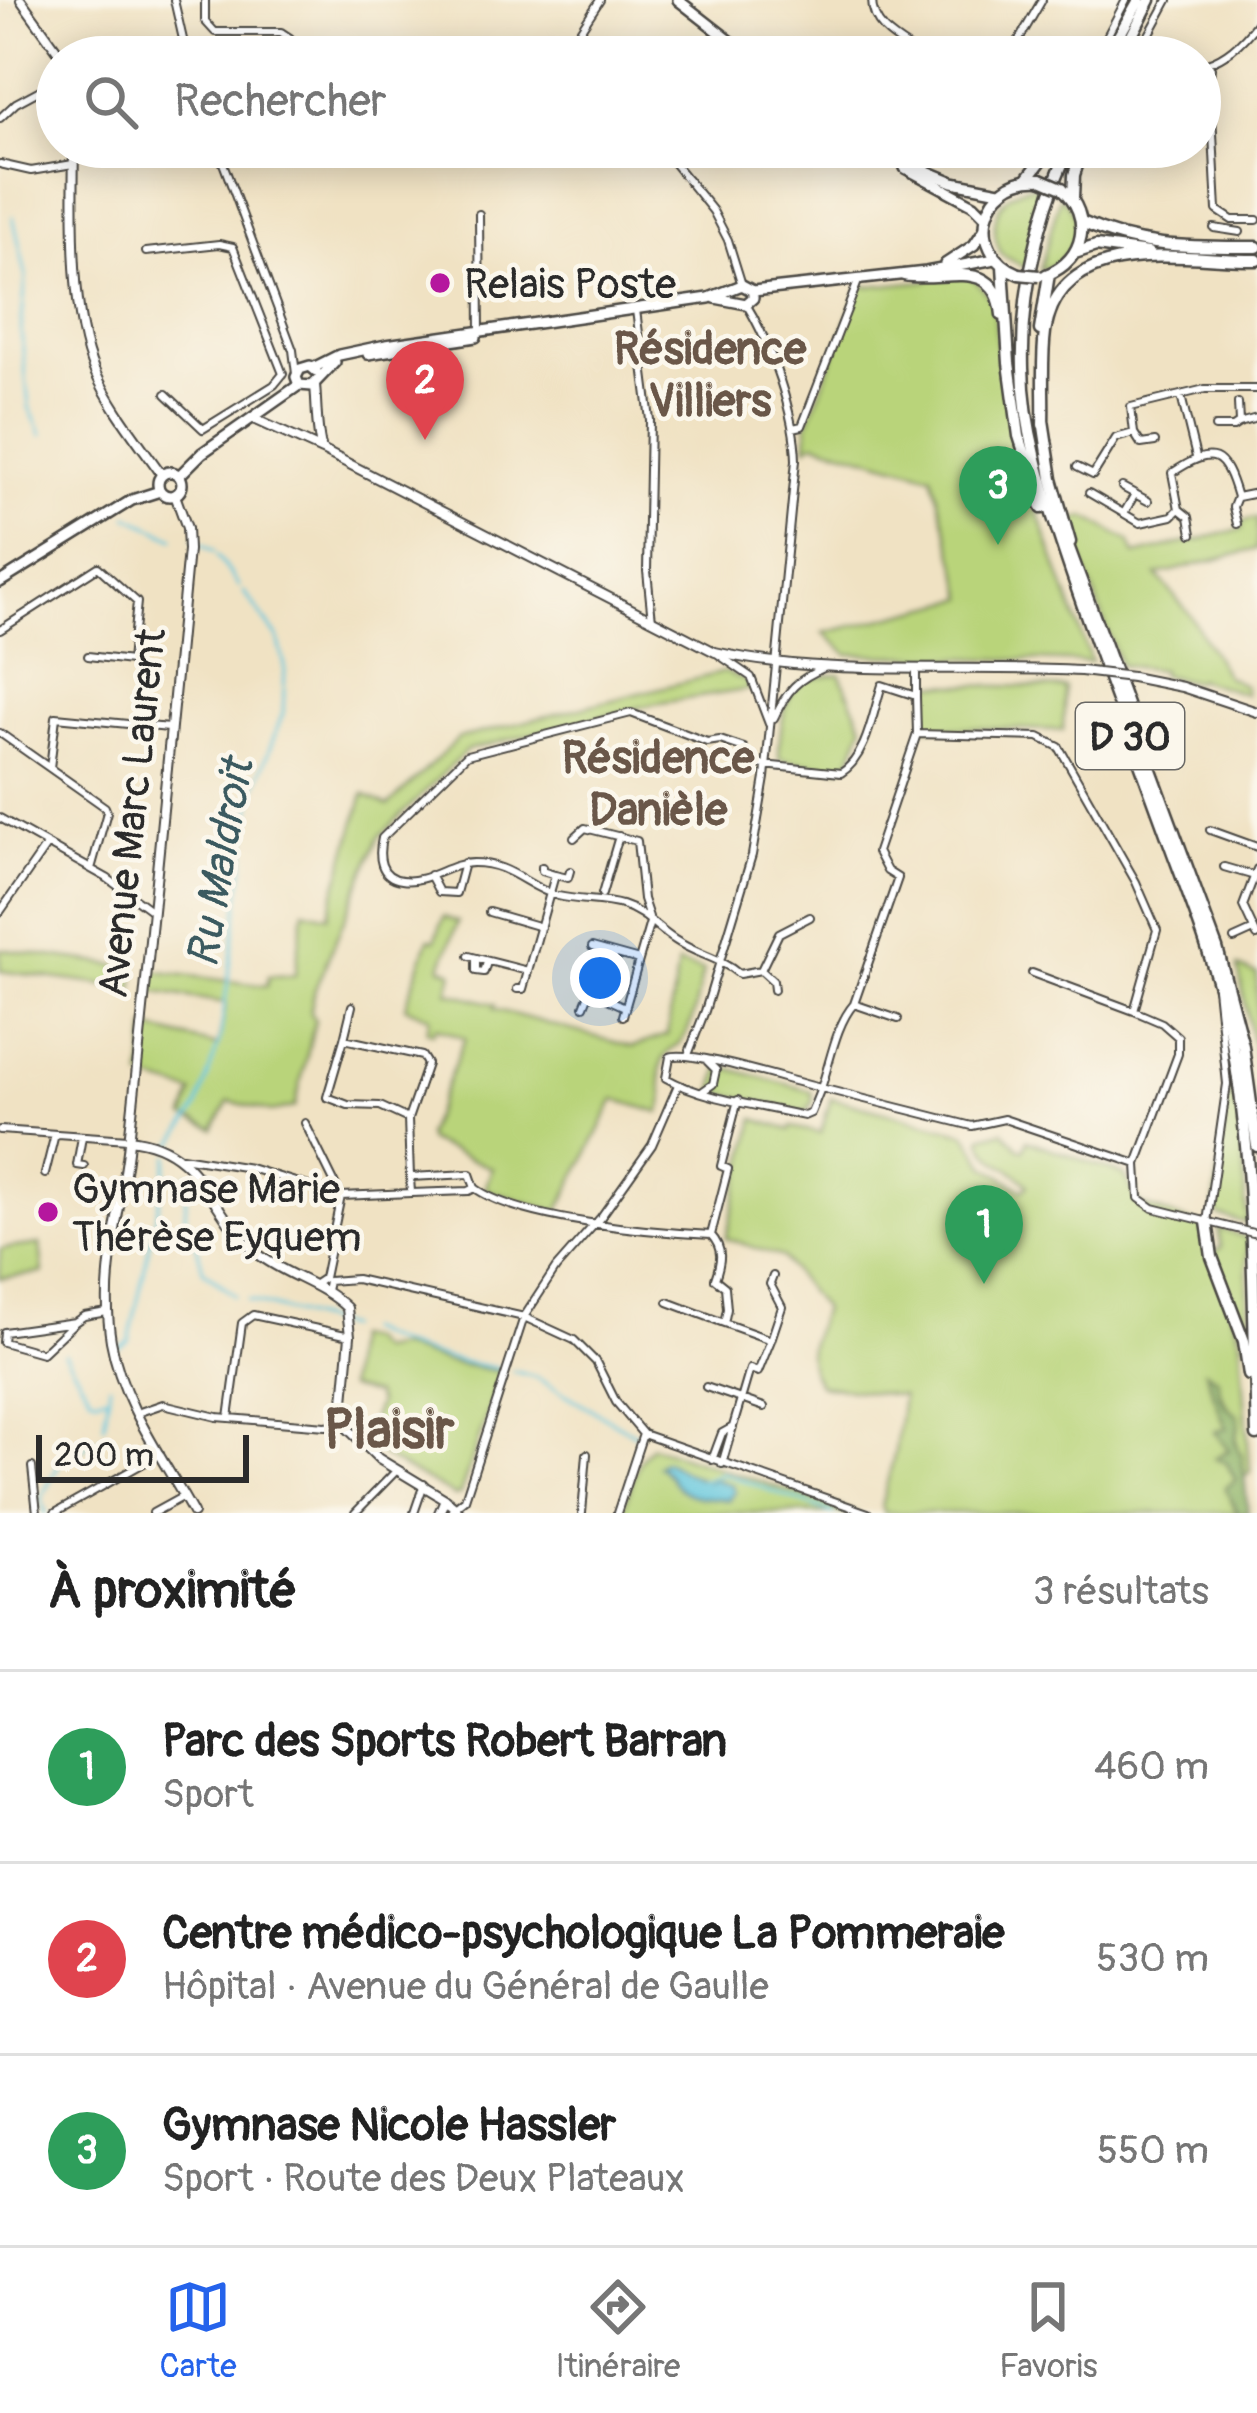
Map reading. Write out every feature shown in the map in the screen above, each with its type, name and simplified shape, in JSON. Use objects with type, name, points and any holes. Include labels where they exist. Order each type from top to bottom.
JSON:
[{"type":"main road","points":[[678,0],[724,36]]},
{"type":"main road","points":[[1132,36],[1147,0]]},
{"type":"main road","points":[[907,168],[974,205],[985,216]]},
{"type":"main road","points":[[919,168],[953,182],[1000,191],[1027,179],[1041,179],[1073,198]]},
{"type":"main road","points":[[1027,179],[1035,168]]},
{"type":"main road","name":"D 30","points":[[1064,168],[1051,190],[1030,269],[1023,370],[1032,446],[1218,985],[1233,1047],[1246,1135],[1257,1435]]},
{"type":"main road","points":[[1074,168],[1073,198],[1082,222],[1075,254]]},
{"type":"main road","points":[[1000,191],[985,216],[984,230],[999,262],[1009,363]]},
{"type":"main road","points":[[1082,222],[1119,237],[1170,248],[1257,247]]},
{"type":"main road","points":[[940,267],[974,245],[984,230]]},
{"type":"main road","points":[[178,476],[202,453],[351,352],[940,267],[999,262],[1019,274],[1044,275],[1075,254],[1105,246],[1179,260]]},
{"type":"main road","points":[[1043,425],[1044,335],[1060,294],[1076,276],[1130,257],[1257,260]]},
{"type":"main road","points":[[904,275],[969,274],[991,285],[1001,303],[1018,436],[1029,474],[1068,555]]},
{"type":"main road","points":[[1044,275],[1039,340],[1043,425],[1068,555]]},
{"type":"main road","points":[[0,582],[132,500],[160,491],[175,495],[182,487],[178,476],[172,472],[162,475],[160,491]]},
{"type":"main road","name":"D 30","points":[[1068,555],[1217,948],[1243,1046],[1257,1146]]},
{"type":"main road","points":[[1207,1222],[1212,1257],[1244,1341],[1250,1386],[1256,1395]]},
{"type":"street","points":[[21,0],[47,36]]},
{"type":"street","points":[[174,0],[182,36]]},
{"type":"street","points":[[206,0],[206,21],[215,32],[281,32],[287,36]]},
{"type":"street","points":[[580,36],[600,0]]},
{"type":"street","points":[[872,0],[872,16],[893,36]]},
{"type":"street","points":[[1021,36],[1042,0]]},
{"type":"street","points":[[1107,36],[1126,0]]},
{"type":"street","points":[[1140,36],[1168,0]]},
{"type":"street","points":[[1221,59],[1257,22]]},
{"type":"street","points":[[0,118],[36,92]]},
{"type":"street","points":[[0,164],[31,171],[49,168]]},
{"type":"street","points":[[74,168],[80,315],[86,344],[106,394],[162,475]]},
{"type":"street","points":[[225,168],[293,350],[309,379],[322,450]]},
{"type":"street","points":[[678,168],[713,211],[728,240],[742,294],[761,332],[793,428],[796,460],[766,765],[752,855],[688,1055]]},
{"type":"street","points":[[1215,168],[1217,210],[1232,220],[1257,220]]},
{"type":"street","points":[[479,214],[480,333]]},
{"type":"street","points":[[1214,228],[1240,232]]},
{"type":"street","points":[[146,252],[219,244],[233,247],[283,374],[203,429],[166,394]]},
{"type":"street","points":[[793,428],[802,426],[808,414],[859,279]]},
{"type":"street","points":[[256,303],[272,297]]},
{"type":"street","points":[[636,308],[650,419],[647,571],[652,623]]},
{"type":"street","points":[[1155,442],[1141,444],[1129,410],[1205,389],[1257,389]]},
{"type":"street","points":[[1180,395],[1196,457]]},
{"type":"street","points":[[1238,403],[1239,423]]},
{"type":"street","points":[[251,418],[715,652],[751,677],[770,727]]},
{"type":"street","points":[[1215,427],[1233,427],[1257,418]]},
{"type":"street","points":[[1077,467],[1093,475],[1116,438],[1134,433]]},
{"type":"street","points":[[1192,534],[1189,518],[1178,509],[1172,472],[1196,457],[1219,458],[1227,464],[1237,497],[1233,507],[1237,524]]},
{"type":"street","points":[[1122,487],[1148,501]]},
{"type":"street","points":[[1089,493],[1140,523],[1172,516],[1178,509]]},
{"type":"street","points":[[1237,497],[1257,493]]},
{"type":"street","points":[[1124,513],[1135,494]]},
{"type":"street","name":"Avenue Marc Laurent","points":[[175,495],[187,528],[188,550],[128,1139],[108,1254],[107,1312],[119,1376],[193,1513]]},
{"type":"street","points":[[88,656],[131,661],[137,602],[91,559]]},
{"type":"street","points":[[0,631],[98,567]]},
{"type":"street","points":[[715,652],[828,666],[1132,676],[1257,712]]},
{"type":"street","points":[[770,727],[787,691],[801,677],[828,666]]},
{"type":"street","points":[[916,666],[917,734],[877,852],[887,871],[898,878],[854,1004],[848,1011],[821,1088],[811,1113],[804,1116],[666,1078],[670,1057],[678,1053],[821,1088],[972,1126],[1004,1119],[1137,1164]]},
{"type":"street","points":[[761,970],[739,974],[722,959],[689,949],[636,911],[551,893],[504,867],[464,863],[398,880],[385,871],[378,855],[382,838],[467,754],[631,713],[707,742],[720,740],[744,748],[746,764],[841,772],[860,753],[883,685],[916,696]]},
{"type":"street","points":[[50,769],[56,717],[169,728]]},
{"type":"street","points":[[0,734],[106,807],[91,869]]},
{"type":"street","points":[[917,734],[1039,737],[1059,747],[1136,882],[1156,930],[1134,1011]]},
{"type":"street","points":[[0,818],[152,910]]},
{"type":"street","points":[[574,838],[586,828],[637,842],[650,919],[624,1012],[586,989],[584,1006]]},
{"type":"street","points":[[1210,830],[1257,847]]},
{"type":"street","points":[[602,894],[619,836]]},
{"type":"street","points":[[2,906],[46,846]]},
{"type":"street","points":[[430,875],[439,892],[456,893],[464,863]]},
{"type":"street","points":[[542,866],[542,871],[568,878],[570,871]]},
{"type":"street","points":[[1224,867],[1256,873],[1244,906],[1256,933],[1234,939]]},
{"type":"street","points":[[517,989],[524,989],[555,875]]},
{"type":"street","points":[[636,911],[643,899]]},
{"type":"street","points":[[489,912],[541,927]]},
{"type":"street","points":[[761,970],[779,933],[810,916]]},
{"type":"street","points":[[592,947],[639,960]]},
{"type":"street","points":[[488,961],[487,969],[474,968],[473,957],[528,971]]},
{"type":"street","points":[[761,970],[773,981],[774,990]]},
{"type":"street","points":[[1032,973],[1162,1023],[1178,1037],[1178,1054],[1137,1164],[1139,1198],[1153,1208],[1257,1234]]},
{"type":"street","name":"D 30","points":[[1207,1222],[1226,1099],[1218,985]]},
{"type":"street","points":[[854,1004],[898,1018]]},
{"type":"street","points":[[352,1006],[327,1097],[349,1105],[380,1106],[408,1118]]},
{"type":"street","points":[[344,1039],[422,1056],[428,1064],[408,1118],[411,1193]]},
{"type":"street","points":[[704,1091],[713,1084],[716,1070],[707,1060]]},
{"type":"street","points":[[342,1423],[379,1459],[424,1484],[456,1511],[465,1499],[524,1317],[652,1144],[678,1085]]},
{"type":"street","points":[[712,1235],[728,1169],[721,1166],[738,1100]]},
{"type":"street","points":[[305,1123],[340,1196],[326,1267],[321,1282],[315,1284]]},
{"type":"street","points":[[0,1130],[128,1139],[182,1157],[250,1168],[340,1196],[475,1188],[517,1205],[596,1223],[712,1235],[719,1243],[721,1262],[715,1279],[724,1287],[728,1309],[724,1322]]},
{"type":"street","points":[[45,1174],[55,1135]]},
{"type":"street","points":[[68,1163],[81,1165],[82,1137]]},
{"type":"street","points":[[182,1157],[225,1221],[256,1252],[315,1284],[347,1308],[350,1336],[342,1423]]},
{"type":"street","points":[[410,1177],[470,1174],[475,1188]]},
{"type":"street","points":[[326,1267],[339,1280]]},
{"type":"street","points":[[722,1464],[750,1369],[758,1372],[782,1307],[770,1285],[773,1276]]},
{"type":"street","points":[[326,1291],[328,1280],[371,1282],[524,1317],[574,1340],[596,1362],[616,1402],[643,1435],[868,1513]]},
{"type":"street","points":[[668,1302],[771,1340]]},
{"type":"street","points":[[75,1322],[2,1331],[3,1342],[38,1354],[84,1316],[107,1312]]},
{"type":"street","points":[[229,1418],[242,1323],[253,1315],[350,1336]]},
{"type":"street","points":[[706,1387],[764,1407]]},
{"type":"street","points":[[137,1413],[163,1404],[229,1418],[326,1426],[342,1423]]},
{"type":"street","points":[[712,1461],[722,1433],[730,1428]]},
{"type":"street","points":[[617,1513],[643,1435]]},
{"type":"street","points":[[56,1513],[160,1454]]},
{"type":"street","points":[[582,1513],[587,1454]]},
{"type":"street","points":[[32,1467],[37,1513]]},
{"type":"street","points":[[356,1513],[397,1471]]},
{"type":"street","points":[[414,1513],[424,1484]]},
{"type":"street","points":[[153,1513],[184,1496]]},
{"type":"street","points":[[439,1513],[446,1499]]},
{"type":"green space","points":[[1036,186],[1049,189],[1035,218],[1036,235],[1026,268],[1002,255],[995,220],[1012,193]]},
{"type":"green space","points":[[1060,196],[1074,216],[1074,239],[1062,258],[1040,270]]},
{"type":"green space","points":[[965,268],[994,302],[999,361],[1025,476],[1091,662],[848,654],[824,633],[966,598],[932,475],[814,442],[807,446],[808,423],[860,287],[924,281]]},
{"type":"green space","points":[[1086,517],[1129,541],[1135,555],[1242,529],[1241,522],[1257,518],[1257,549],[1157,575],[1191,616],[1226,676],[1245,686],[1245,694],[1197,679],[1161,675],[1161,670],[1120,665],[1068,521]]},
{"type":"green space","points":[[724,672],[745,680],[752,689],[654,704],[467,750],[379,837],[315,989],[310,1013],[315,1020],[295,1107],[272,1112],[229,1101],[214,1129],[185,1117],[193,1093],[142,1078],[147,1028],[218,1046],[226,1003],[151,991],[153,971],[267,986],[269,976],[295,975],[304,910],[328,916],[364,794],[388,806],[459,738]]},
{"type":"green space","points":[[840,674],[863,726],[851,759],[840,768],[779,759],[783,718],[795,689],[810,679]]},
{"type":"green space","points":[[928,684],[1065,688],[1063,730],[924,727]]},
{"type":"green space","points":[[444,917],[458,922],[441,967],[453,972],[448,992],[633,1047],[667,1035],[678,964],[703,971],[688,1030],[662,1061],[660,1113],[615,1099],[558,1212],[485,1189],[492,1168],[428,1141],[426,1135],[465,1038],[436,1027],[433,1033],[427,1031],[430,1017],[405,1007],[429,939],[435,940]]},
{"type":"green space","points":[[0,949],[136,968],[134,989],[0,971]]},
{"type":"green space","points":[[1238,967],[1257,974],[1257,1067]]},
{"type":"green space","points":[[1227,1044],[1239,1103],[1247,1223],[1219,1216],[1214,1204],[1229,1092]]},
{"type":"green space","points":[[720,1066],[811,1091],[813,1101],[801,1112],[714,1091]]},
{"type":"green space","points":[[831,1098],[966,1133],[986,1166],[1023,1190],[1028,1185],[993,1157],[982,1141],[982,1137],[1003,1131],[1020,1149],[1027,1140],[1124,1175],[1141,1205],[1202,1226],[1241,1342],[1250,1471],[1245,1477],[1228,1406],[1213,1377],[1226,1429],[1216,1432],[1230,1450],[1221,1454],[1237,1481],[1225,1488],[1237,1513],[885,1513],[881,1506],[895,1452],[902,1396],[820,1385],[809,1357],[822,1309],[782,1257],[726,1238],[755,1119],[821,1133]]},
{"type":"green space","points":[[1218,1228],[1247,1238],[1249,1349],[1214,1254],[1221,1247]]},
{"type":"green space","points":[[40,1244],[43,1273],[0,1278],[0,1249]]},
{"type":"green space","points":[[352,1337],[366,1340],[378,1351],[398,1347],[502,1372],[460,1494],[455,1496],[382,1456],[376,1439],[365,1434],[378,1404],[375,1395],[347,1388]]},
{"type":"green space","points":[[1205,1371],[1218,1379],[1222,1399],[1238,1417],[1235,1441],[1242,1456],[1248,1513],[1237,1513],[1225,1488],[1236,1480],[1226,1462],[1215,1458],[1229,1450],[1215,1432],[1226,1428]]},
{"type":"green space","points":[[651,1446],[857,1513],[622,1513],[639,1462]]},
{"type":"water","points":[[664,1461],[706,1482],[713,1479],[732,1485],[735,1492],[728,1500],[690,1494],[658,1466]]},
{"type":"waterway","name":"Ru Maldroit","points":[[13,216],[26,275],[21,332],[29,407],[42,435]]},
{"type":"waterway","name":"Ru Maldroit","points":[[128,516],[174,538]]},
{"type":"waterway","name":"Ru Maldroit","points":[[194,539],[214,551]]},
{"type":"waterway","name":"Ru Maldroit","points":[[217,556],[239,586]]},
{"type":"waterway","name":"Ru Maldroit","points":[[171,1148],[198,1107],[220,1039],[254,790],[283,713],[285,666],[278,638],[244,592]]},
{"type":"waterway","points":[[118,1348],[129,1341],[169,1156]]},
{"type":"waterway","name":"Ru Maldroit","points":[[187,1174],[185,1219],[192,1227],[203,1270],[235,1296]]},
{"type":"waterway","name":"Ru Maldroit","points":[[248,1300],[345,1327]]},
{"type":"waterway","name":"Ru Maldroit","points":[[364,1330],[432,1355],[502,1369]]},
{"type":"waterway","points":[[64,1353],[90,1395],[109,1395]]},
{"type":"waterway","name":"Ru Maldroit","points":[[513,1371],[535,1377],[637,1435]]},
{"type":"waterway","points":[[104,1425],[110,1384]]},
{"type":"waterway","points":[[46,1513],[41,1498],[62,1459],[102,1438]]},
{"type":"waterway","name":"Ru Maldroit","points":[[701,1481],[723,1473],[833,1513]]},
{"type":"place","name":"Relais Poste","points":[[440,283]]},
{"type":"place","name":"Centre médico-psychologique La Pommeraie","points":[[425,440]]},
{"type":"place","name":"Gymnase Nicole Hassler","points":[[998,545]]},
{"type":"place","name":"Gymnase Marie Thérèse Eyquem","points":[[48,1212]]},
{"type":"place","name":"Parc des Sports Robert Barran","points":[[984,1284]]},
{"type":"district","name":"Résidence Villiers","points":[[710,374]]},
{"type":"district","name":"Résidence Danièle","points":[[658,783]]},
{"type":"district","name":"Plaisir","points":[[389,1429]]}]
